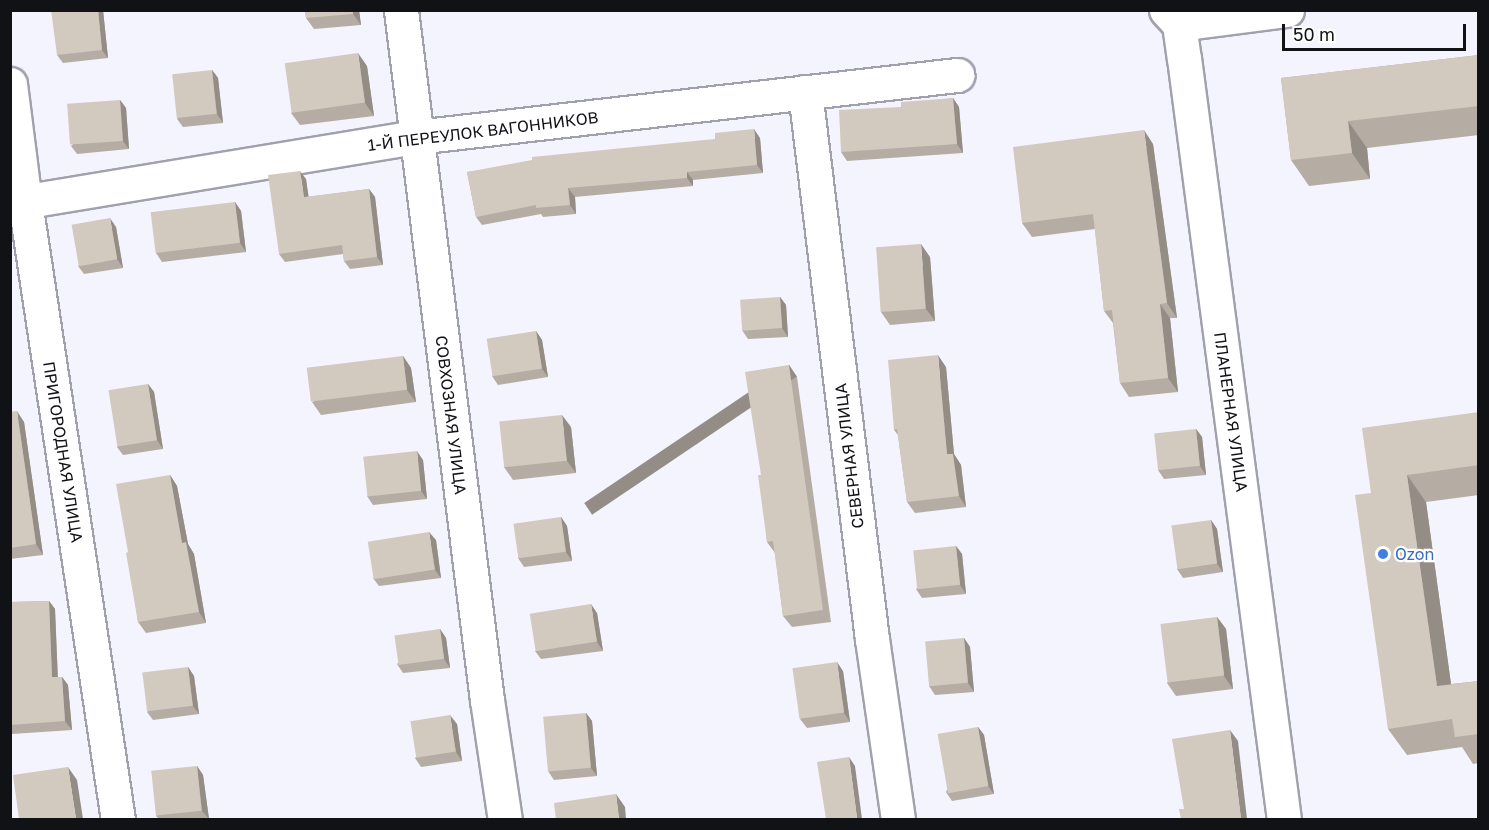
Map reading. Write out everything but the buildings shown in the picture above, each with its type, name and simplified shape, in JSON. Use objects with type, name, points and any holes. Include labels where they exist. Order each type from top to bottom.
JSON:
[{"type":"street","name":"СОВХОЗНАЯ УЛИЦА","points":[[401,10],[487,700],[505,819]]},
{"type":"street","points":[[1172,17],[1287,10]]},
{"type":"street","name":"ПЛАНЕРНАЯ УЛИЦА","points":[[1172,17],[1284,819]]},
{"type":"street","name":"1-Й ПЕРЕУЛОК ВАГОННИКОВ","points":[[18,203],[416,137],[957,75]]},
{"type":"street","name":"ПРИГОРОДНАЯ УЛИЦА","points":[[10,84],[18,203],[118,819]]},
{"type":"street","name":"СЕВЕРНАЯ УЛИЦА","points":[[805,92],[872,639],[898,819]]},
{"type":"place","name":"Ozon","points":[[1383,554]]}]
